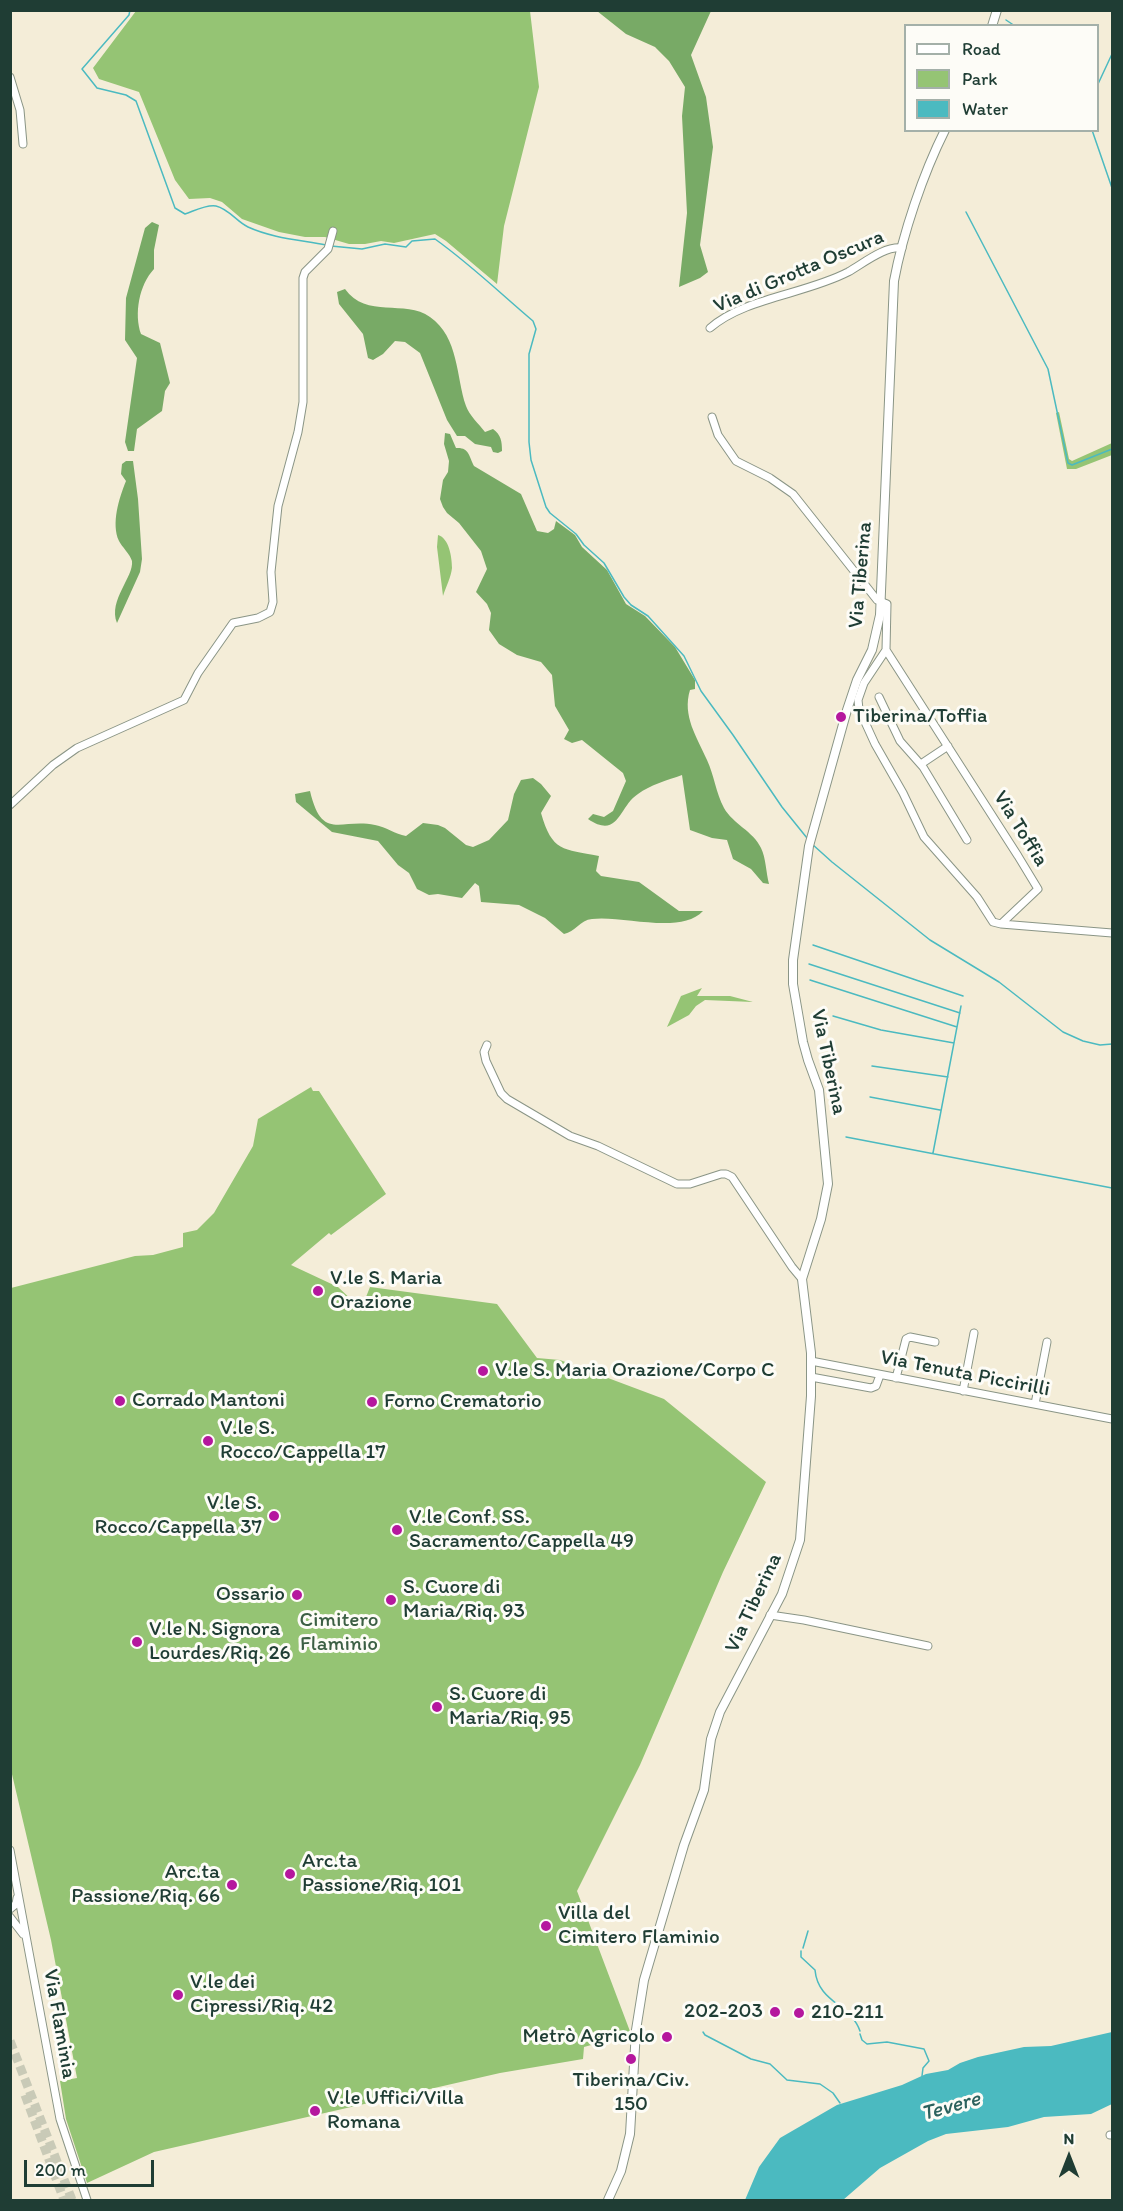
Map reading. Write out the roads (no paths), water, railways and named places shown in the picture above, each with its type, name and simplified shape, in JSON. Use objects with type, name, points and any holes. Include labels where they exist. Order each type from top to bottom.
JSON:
[{"type":"main road","name":"Via Tiberina","points":[[608,2200],[621,2171],[628,2145],[637,2019],[644,1980],[684,1845],[704,1790],[711,1739],[720,1712],[787,1581],[800,1540],[807,1472],[811,1377],[802,1279],[821,1219],[828,1184],[819,1090],[808,1060],[793,984],[796,922],[809,846],[843,723],[854,713],[857,680],[872,650],[880,615],[896,269],[922,185],[944,132]]},
{"type":"street","points":[[10,77],[20,110],[23,144]]},
{"type":"street","points":[[10,805],[53,765],[78,748],[184,700],[198,673],[233,623],[258,618],[270,612],[273,602],[272,561],[278,506],[298,432],[303,402],[303,279],[305,272],[328,249],[332,234]]},
{"type":"street","name":"Via di Grotta Oscura","points":[[710,328],[729,315],[834,279],[891,248],[902,248]]},
{"type":"street","points":[[712,417],[718,435],[736,461],[777,482],[793,494],[877,600],[887,605],[885,650],[864,683],[854,713],[924,837],[977,897],[993,922],[1113,933]]},
{"type":"street","name":"Via Toffia","points":[[885,650],[1038,889],[1000,924]]},
{"type":"street","points":[[879,697],[900,741],[921,764],[967,840]]},
{"type":"street","points":[[921,764],[948,746]]},
{"type":"street","points":[[487,1045],[484,1052],[486,1061],[503,1096],[562,1131],[677,1184],[690,1184],[721,1174],[732,1177],[802,1279]]},
{"type":"street","points":[[963,1391],[974,1334]]},
{"type":"street","points":[[896,1378],[906,1339],[910,1337],[935,1342]]},
{"type":"street","points":[[1035,1404],[1047,1342]]},
{"type":"street","name":"Via Tenuta Piccirilli","points":[[811,1361],[1113,1419]]},
{"type":"street","points":[[811,1377],[871,1389],[876,1386],[880,1375]]},
{"type":"street","points":[[770,1615],[928,1646]]},
{"type":"street","name":"Via Flaminia","points":[[10,1850],[60,2119],[87,2200]]},
{"type":"street","points":[[18,1893],[16,1904],[10,1910],[22,1917]]},
{"type":"street","points":[[10,1917],[22,1917]]},
{"type":"street","points":[[10,1917],[27,1939]]},
{"type":"water","name":"Tevere","points":[[1112,2032],[1112,2104],[1091,2114],[1044,2117],[1008,2127],[946,2134],[928,2141],[880,2168],[843,2200],[745,2200],[759,2167],[780,2138],[837,2105],[902,2085],[926,2074],[948,2070],[978,2057],[1024,2047],[1051,2046]]},
{"type":"waterway","points":[[130,10],[129,15],[82,69],[97,88],[126,95],[136,101],[175,208],[185,214],[216,206],[257,231],[326,245]]},
{"type":"waterway","points":[[1006,20],[1012,24]]},
{"type":"waterway","points":[[1099,82],[1112,54]]},
{"type":"waterway","points":[[1093,132],[1112,188]]},
{"type":"waterway","points":[[966,212],[1048,369],[1068,463],[1072,465],[1112,449]]},
{"type":"waterway","points":[[331,246],[362,249],[385,244],[406,247],[412,241],[435,239],[533,321],[536,329],[529,354],[529,442],[531,460],[546,507],[604,563],[624,597],[631,605],[648,616],[684,656],[701,691],[782,807],[807,838]]},
{"type":"waterway","points":[[812,844],[930,940],[999,982],[1063,1032],[1083,1041],[1100,1045],[1112,1044]]},
{"type":"waterway","points":[[813,945],[963,996]]},
{"type":"waterway","points":[[809,964],[960,1013]]},
{"type":"waterway","points":[[810,980],[957,1027]]},
{"type":"waterway","points":[[933,1153],[961,1006]]},
{"type":"waterway","points":[[833,1016],[881,1030],[954,1043]]},
{"type":"waterway","points":[[872,1066],[948,1077]]},
{"type":"waterway","points":[[870,1097],[940,1110]]},
{"type":"waterway","points":[[846,1137],[1112,1188]]},
{"type":"waterway","points":[[803,1948],[808,1931]]},
{"type":"waterway","points":[[801,1951],[801,1957],[815,1970],[822,1990],[850,2015],[860,2031]]},
{"type":"waterway","points":[[703,2032],[751,2059],[770,2064],[787,2080],[820,2084],[833,2093],[840,2103]]},
{"type":"waterway","points":[[860,2034],[862,2040],[867,2044],[887,2042],[924,2049],[929,2061],[923,2068],[922,2076]]},
{"type":"tunnel","points":[[10,2041],[72,2200]]},
{"type":"tunnel","points":[[25,2095],[64,2200]]},
{"type":"place","name":"Tiberina/Toffia","points":[[841,717]]},
{"type":"place","name":"V.le S. Maria Orazione","points":[[318,1291]]},
{"type":"place","name":"V.le S. Maria Orazione/Corpo C","points":[[483,1371]]},
{"type":"place","name":"Corrado Mantoni","points":[[120,1401]]},
{"type":"place","name":"Forno Crematorio","points":[[372,1402]]},
{"type":"place","name":"V.le S. Rocco/Cappella 17","points":[[208,1441]]},
{"type":"place","name":"V.le S. Rocco/Cappella 37","points":[[274,1516]]},
{"type":"place","name":"V.le Conf. SS. Sacramento/Cappella 49","points":[[397,1530]]},
{"type":"place","name":"Ossario","points":[[297,1595]]},
{"type":"place","name":"S. Cuore di Maria/Riq. 93","points":[[391,1600]]},
{"type":"place","name":"V.le N. Signora Lourdes/Riq. 26","points":[[137,1642]]},
{"type":"place","name":"S. Cuore di Maria/Riq. 95","points":[[437,1707]]},
{"type":"place","name":"Arc.ta Passione/Riq. 101","points":[[290,1874]]},
{"type":"place","name":"Arc.ta Passione/Riq. 66","points":[[232,1885]]},
{"type":"place","name":"Villa del Cimitero Flaminio","points":[[546,1926]]},
{"type":"place","name":"V.le dei Cipressi/Riq. 42","points":[[178,1995]]},
{"type":"place","name":"202-203","points":[[775,2012]]},
{"type":"place","name":"210-211","points":[[799,2013]]},
{"type":"place","name":"Metrò Agricolo","points":[[667,2037]]},
{"type":"place","name":"Tiberina/Civ. 150","points":[[631,2059]]},
{"type":"place","name":"V.le Uffici/Villa Romana","points":[[315,2111]]},
{"type":"park label","name":"Cimitero Flaminio","points":[[339,1633]]}]
